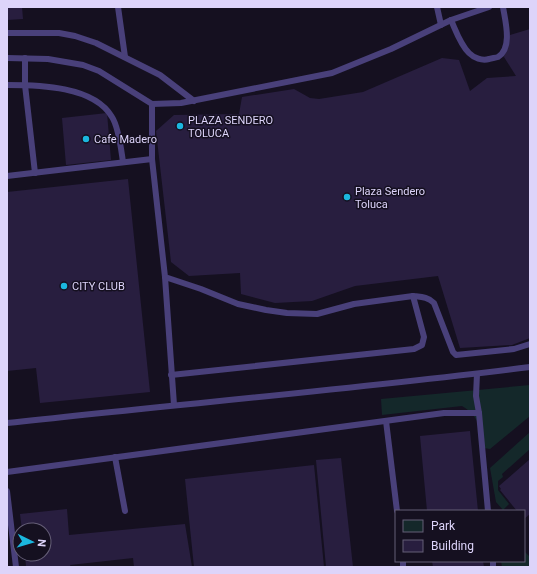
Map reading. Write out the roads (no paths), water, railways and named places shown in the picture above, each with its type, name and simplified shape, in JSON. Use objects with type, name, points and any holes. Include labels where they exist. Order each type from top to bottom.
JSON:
[{"type":"lane","points":[[118,7],[125,57]]},
{"type":"lane","points":[[437,7],[441,25]]},
{"type":"lane","points":[[463,7],[466,15]]},
{"type":"lane","points":[[7,58],[62,61],[83,65],[99,71],[152,104],[181,103],[332,73],[391,49],[451,20],[479,9],[489,7]]},
{"type":"lane","points":[[451,20],[462,45],[475,58],[485,60],[497,57],[505,46],[507,32],[503,7]]},
{"type":"lane","points":[[7,33],[59,33],[76,36],[96,43],[160,75],[194,101]]},
{"type":"lane","points":[[25,58],[26,85],[35,173]]},
{"type":"lane","points":[[7,86],[26,85],[55,88],[92,99],[106,109],[113,118],[123,162]]},
{"type":"lane","points":[[152,104],[152,159],[165,276],[174,405]]},
{"type":"lane","points":[[7,176],[152,159]]},
{"type":"lane","points":[[165,276],[238,304],[287,313],[317,314],[354,304],[413,296],[427,298],[434,303],[453,352],[456,355],[514,349],[530,344]]},
{"type":"lane","points":[[171,374],[414,348],[422,345],[424,337],[413,296]]},
{"type":"lane","points":[[7,423],[477,374],[530,367]]},
{"type":"lane","points":[[477,374],[476,396],[479,413],[488,510]]},
{"type":"lane","points":[[7,472],[444,413],[479,413]]},
{"type":"lane","points":[[386,421],[397,510]]},
{"type":"lane","points":[[115,457],[125,511]]},
{"type":"lane","points":[[7,491],[16,567]]},
{"type":"place","name":"PLAZA SENDERO TOLUCA","points":[[180,126]]},
{"type":"place","name":"Cafe Madero","points":[[86,139]]},
{"type":"place","name":"Plaza Sendero Toluca","points":[[347,197]]},
{"type":"place","name":"CITY CLUB","points":[[64,286]]}]
